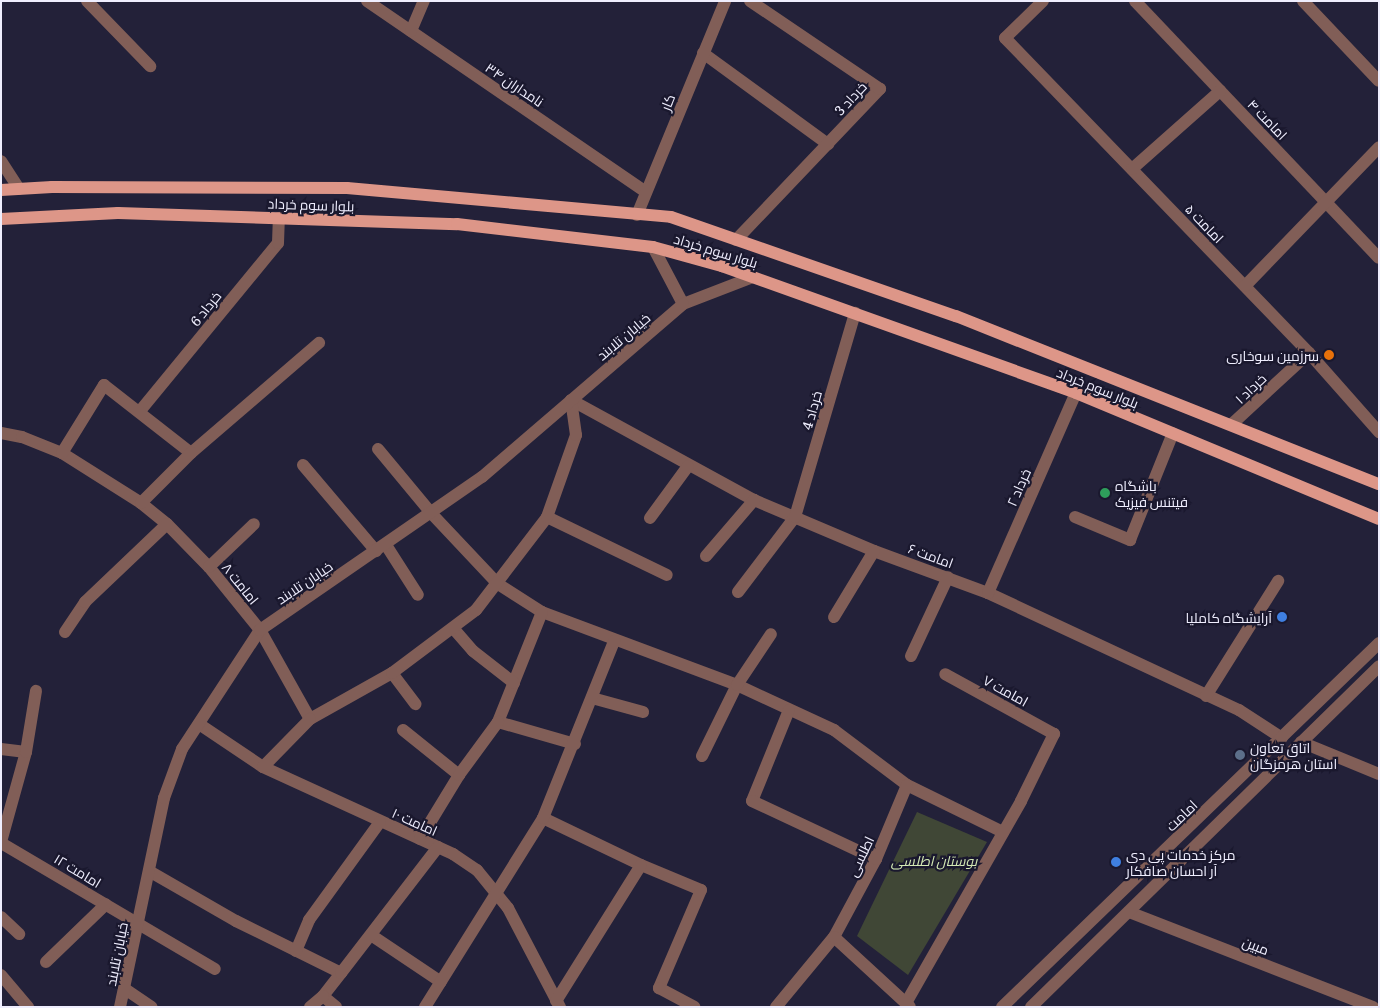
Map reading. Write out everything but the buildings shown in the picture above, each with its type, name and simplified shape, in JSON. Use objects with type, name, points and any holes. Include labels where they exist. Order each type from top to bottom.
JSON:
[{"type":"main road","name":"بلوار سوم خرداد","points":[[1,190],[347,188],[671,217],[956,316],[1232,424],[1379,484]]},
{"type":"main road","name":"بلوار سوم خرداد","points":[[1,219],[118,213],[457,224],[653,247],[753,277],[1076,393],[1379,519]]},
{"type":"street","points":[[87,1],[150,66]]},
{"type":"street","name":"نامداران ۳۴","points":[[367,1],[646,192]]},
{"type":"street","points":[[411,31],[424,1]]},
{"type":"street","name":"کار","points":[[637,215],[725,1]]},
{"type":"street","name":"خرداد 3","points":[[736,240],[880,89],[750,1]]},
{"type":"street","name":"امامت ۵","points":[[1043,1],[1005,38],[1309,353],[1379,432]]},
{"type":"street","name":"امامت ۴","points":[[1135,1],[1379,258]]},
{"type":"street","points":[[1303,1],[1379,81]]},
{"type":"street","points":[[704,53],[828,144]]},
{"type":"street","points":[[1132,169],[1220,91]]},
{"type":"street","points":[[1245,286],[1379,147]]},
{"type":"street","points":[[1,161],[19,189]]},
{"type":"street","name":"خرداد 6","points":[[140,411],[278,243],[279,218]]},
{"type":"street","points":[[653,247],[683,304]]},
{"type":"street","name":"خیابان تلابند","points":[[120,1007],[164,798],[182,748],[260,630],[432,514],[482,477],[683,304],[753,277]]},
{"type":"street","name":"خرداد 4","points":[[795,517],[855,313]]},
{"type":"street","points":[[141,502],[191,453],[319,343]]},
{"type":"street","name":"خرداد ۱","points":[[1232,424],[1309,353]]},
{"type":"street","points":[[62,454],[104,385],[140,411],[191,453]]},
{"type":"street","name":"خرداد ۲","points":[[988,593],[1076,393]]},
{"type":"street","points":[[263,767],[310,719],[392,673],[476,610],[498,584],[547,517],[576,435],[571,400]]},
{"type":"street","name":"امامت ۶","points":[[571,400],[688,466],[754,500],[874,551],[988,593],[1239,710],[1282,738]]},
{"type":"street","name":"امامت ۸","points":[[1,433],[22,437],[62,454],[141,502],[167,524],[208,567],[260,630],[310,719]]},
{"type":"street","points":[[1075,517],[1130,540],[1173,434]]},
{"type":"street","points":[[378,449],[432,514],[498,584],[542,612],[614,641],[738,685],[834,730],[907,785],[1003,832],[908,1005],[834,937]]},
{"type":"street","points":[[303,465],[381,548],[418,595]]},
{"type":"street","points":[[650,518],[688,466]]},
{"type":"street","points":[[706,556],[754,500]]},
{"type":"street","points":[[547,517],[667,576]]},
{"type":"street","points":[[738,592],[795,517]]},
{"type":"street","points":[[65,632],[85,602],[167,524]]},
{"type":"street","points":[[208,567],[254,524]]},
{"type":"street","points":[[834,617],[874,551]]},
{"type":"street","points":[[911,656],[948,577]]},
{"type":"street","points":[[1206,696],[1278,582]]},
{"type":"street","points":[[420,840],[459,775],[498,722],[542,612]]},
{"type":"street","points":[[453,628],[473,651],[514,683]]},
{"type":"street","points":[[702,756],[738,685],[771,634]]},
{"type":"street","points":[[424,1007],[498,893],[543,818],[575,744],[614,641]]},
{"type":"street","name":"امامت","points":[[1002,1007],[1379,643]]},
{"type":"street","points":[[1031,1007],[1379,666]]},
{"type":"street","points":[[392,673],[415,704]]},
{"type":"street","name":"امامت ۷","points":[[945,674],[1054,734],[1003,832]]},
{"type":"street","points":[[1,843],[26,752],[36,691]]},
{"type":"street","points":[[592,698],[643,712]]},
{"type":"street","points":[[789,710],[752,801],[876,860]]},
{"type":"street","points":[[498,722],[575,744]]},
{"type":"street","name":"امامت ۱۰","points":[[199,724],[263,767],[438,847],[477,870],[498,893],[558,1004]]},
{"type":"street","points":[[402,730],[459,775]]},
{"type":"street","points":[[1301,742],[1379,774]]},
{"type":"street","points":[[1,749],[26,752]]},
{"type":"street","name":"اطلسی","points":[[776,1007],[834,937],[876,860],[907,785]]},
{"type":"street","points":[[543,818],[641,866],[701,890],[659,988],[688,1005]]},
{"type":"street","points":[[296,951],[308,920],[380,822]]},
{"type":"street","name":"امامت ۱۲","points":[[1,843],[106,904],[137,925],[216,968]]},
{"type":"street","points":[[310,1007],[323,996],[438,847]]},
{"type":"street","points":[[558,1004],[641,866]]},
{"type":"street","points":[[148,871],[236,921],[341,973]]},
{"type":"street","points":[[46,962],[106,904]]},
{"type":"street","name":"مبین","points":[[1129,912],[1373,1007]]},
{"type":"street","points":[[1,917],[19,934]]},
{"type":"street","points":[[371,935],[441,982]]},
{"type":"street","points":[[1,975],[28,1007]]},
{"type":"street","points":[[125,989],[152,1007]]},
{"type":"street","points":[[323,996],[336,1007]]},
{"type":"green space","name":"بوستان اطلسی","points":[[917,812],[987,842],[908,975],[857,936]]},
{"type":"place","name":"سرزمین سوخاری","points":[[1329,355]]},
{"type":"place","name":"باشگاه فیتنس فیزیک","points":[[1105,493]]},
{"type":"place","name":"آرایشگاه کاملیا","points":[[1282,617]]},
{"type":"place","name":"اتاق تعاون استان هرمزگان","points":[[1240,755]]},
{"type":"place","name":"مرکز خدمات پی دی آر احسان صافکار","points":[[1116,862]]}]
